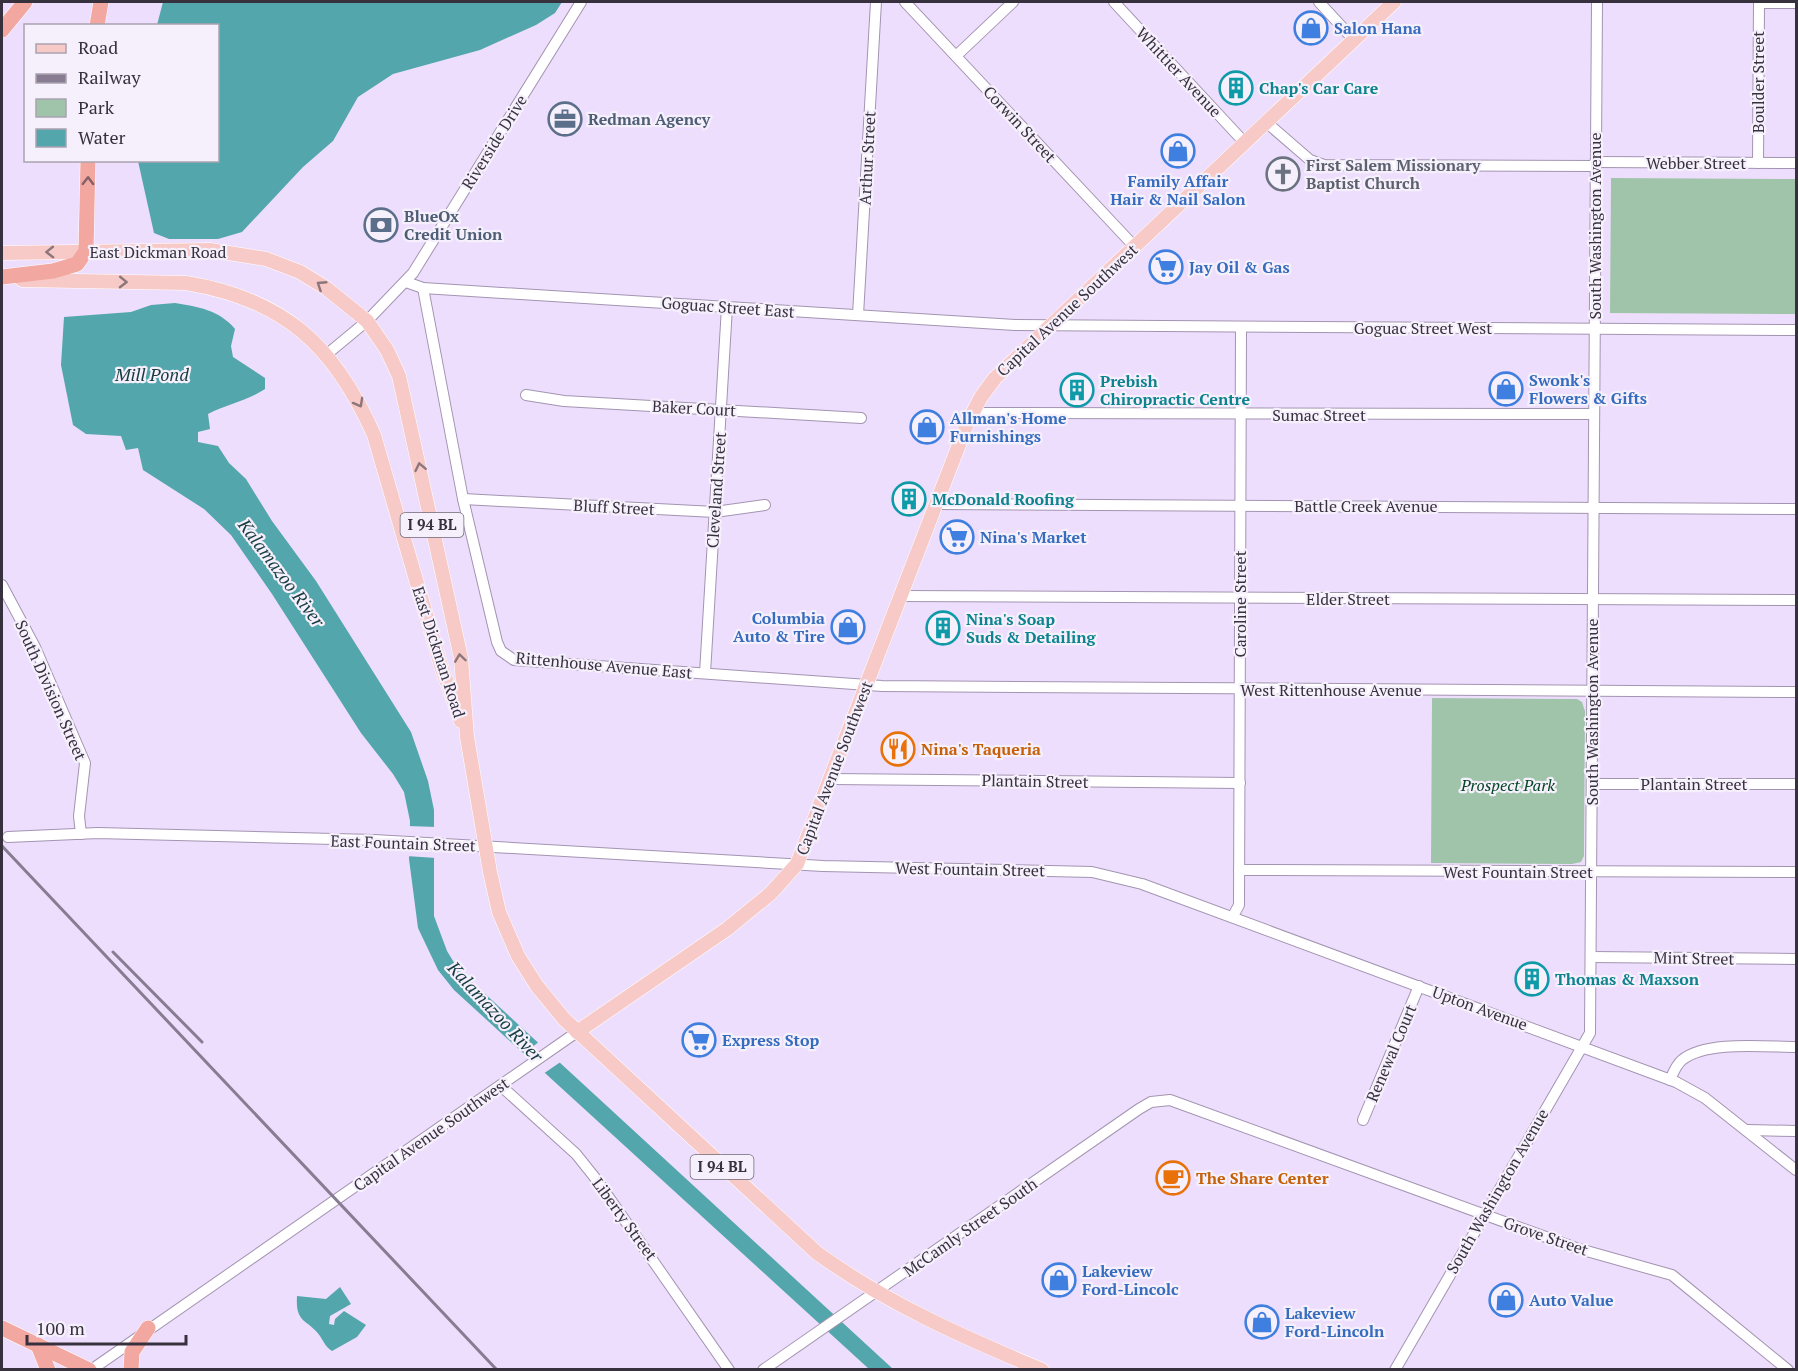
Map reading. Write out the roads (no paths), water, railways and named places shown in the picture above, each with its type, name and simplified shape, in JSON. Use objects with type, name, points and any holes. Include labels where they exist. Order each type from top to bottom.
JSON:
[{"type":"highway","points":[[2,30],[26,2]]},
{"type":"highway","points":[[97,24],[101,2]]},
{"type":"highway","points":[[2,278],[67,268],[77,264],[86,251],[88,162]]},
{"type":"highway","points":[[4,1328],[90,1370]]},
{"type":"highway","points":[[131,1370],[132,1352],[148,1328]]},
{"type":"highway","points":[[38,1345],[48,1370]]},
{"type":"main road","name":"Capital Avenue Southwest","points":[[577,1032],[726,929],[771,893],[796,864],[972,413],[995,378],[1394,2]]},
{"type":"main road","name":"East Dickman Road","points":[[2,253],[210,250],[266,259],[300,272],[350,306],[367,321],[387,350],[401,386],[461,658],[467,737],[499,912],[518,956],[537,986],[577,1032]]},
{"type":"main road","name":"East Dickman Road","points":[[2,278],[186,283],[205,286],[273,311],[305,331],[326,355],[360,402],[374,435],[441,666],[467,737]]},
{"type":"main road","name":"I 94 BL","points":[[577,1032],[798,1238],[840,1269],[935,1324],[1042,1370]]},
{"type":"street","name":"Riverside Drive","points":[[326,355],[367,321],[406,282],[581,2]]},
{"type":"street","name":"Arthur Street","points":[[858,315],[876,2]]},
{"type":"street","name":"Corwin Street","points":[[905,2],[1134,246]]},
{"type":"street","points":[[956,56],[1013,2]]},
{"type":"street","name":"Whittier Avenue","points":[[1114,2],[1244,142]]},
{"type":"street","points":[[1319,2],[1354,40]]},
{"type":"street","name":"South Washington Avenue","points":[[1395,1370],[1483,1214],[1590,1033],[1597,2]]},
{"type":"street","points":[[1759,2],[1797,3]]},
{"type":"street","name":"Boulder Street","points":[[1758,163],[1759,2]]},
{"type":"street","name":"Webber Street","points":[[1266,122],[1310,160],[1324,165],[1797,163]]},
{"type":"street","name":"Goguac Street East","points":[[406,282],[423,288],[1050,325]]},
{"type":"street","points":[[423,288],[463,499]]},
{"type":"street","name":"Cleveland Street","points":[[705,674],[727,307]]},
{"type":"street","name":"Goguac Street West","points":[[1050,325],[1797,330]]},
{"type":"street","name":"Caroline Street","points":[[1233,916],[1239,905],[1241,327]]},
{"type":"street","name":"Baker Court","points":[[526,395],[564,400],[861,418]]},
{"type":"street","name":"Sumac Street","points":[[972,413],[1594,414]]},
{"type":"street","name":"Bluff Street","points":[[463,499],[715,512],[765,505]]},
{"type":"street","name":"Rittenhouse Avenue East","points":[[463,499],[497,642],[504,655],[518,661],[866,684]]},
{"type":"street","name":"Battle Creek Avenue","points":[[936,504],[1797,509]]},
{"type":"street","name":"South Division Street","points":[[2,585],[35,647],[85,763],[79,816],[81,834]]},
{"type":"street","name":"Elder Street","points":[[900,596],[1797,600]]},
{"type":"street","name":"West Rittenhouse Avenue","points":[[866,684],[1240,690],[1797,692]]},
{"type":"street","name":"Plantain Street","points":[[831,778],[1240,783]]},
{"type":"street","name":"Plantain Street","points":[[1592,784],[1797,784]]},
{"type":"street","name":"East Fountain Street","points":[[8,837],[81,834],[406,841],[796,864]]},
{"type":"street","name":"West Fountain Street","points":[[796,864],[1068,870],[1107,875],[1142,884]]},
{"type":"street","name":"West Fountain Street","points":[[1239,870],[1797,872]]},
{"type":"street","name":"Upton Avenue","points":[[1142,884],[1670,1080],[1705,1098],[1797,1170]]},
{"type":"street","name":"Mint Street","points":[[1591,957],[1797,959]]},
{"type":"street","name":"Renewal Court","points":[[1363,1120],[1419,986]]},
{"type":"street","name":"Capital Avenue Southwest","points":[[90,1370],[577,1032]]},
{"type":"street","points":[[1670,1080],[1680,1062],[1702,1052],[1727,1048],[1797,1047]]},
{"type":"street","name":"Liberty Street","points":[[501,1086],[576,1154],[596,1179],[729,1370]]},
{"type":"street","name":"McCamly Street South","points":[[763,1370],[1139,1109],[1161,1100],[1181,1102]]},
{"type":"street","name":"Grove Street","points":[[1181,1102],[1576,1248],[1672,1275],[1788,1370]]},
{"type":"street","points":[[1748,1130],[1797,1131]]},
{"type":"water","points":[[163,2],[562,2],[555,13],[536,25],[480,50],[393,74],[358,97],[333,141],[303,167],[242,232],[218,239],[169,239],[154,233],[138,162],[219,162],[219,24],[157,24]]},
{"type":"water","points":[[175,303],[208,310],[222,317],[235,329],[231,346],[233,357],[265,378],[265,389],[208,414],[210,429],[198,432],[198,442],[218,446],[229,463],[246,479],[272,521],[316,581],[411,732],[428,781],[434,810],[434,916],[447,951],[458,969],[893,1369],[869,1369],[454,990],[438,970],[418,928],[409,859],[410,821],[404,792],[393,774],[361,733],[272,594],[231,535],[204,509],[143,470],[138,448],[126,450],[121,436],[86,434],[73,425],[61,365],[64,317],[131,312],[151,305]]},
{"type":"water","points":[[340,1287],[351,1304],[330,1316],[329,1324],[334,1325],[335,1319],[344,1311],[366,1325],[357,1337],[332,1351],[300,1316],[297,1296],[326,1299]]},
{"type":"railway","points":[[2,846],[497,1370]]},
{"type":"railway","points":[[113,952],[202,1042]]},
{"type":"place","name":"Salon Hana","points":[[1311,28]]},
{"type":"place","name":"Chap's Car Care","points":[[1236,88]]},
{"type":"place","name":"Redman Agency","points":[[565,119]]},
{"type":"place","name":"Family Affair Hair & Nail Salon","points":[[1178,151]]},
{"type":"place","name":"First Salem Missionary Baptist Church","points":[[1283,174]]},
{"type":"place","name":"BlueOx Credit Union","points":[[381,225]]},
{"type":"place","name":"Jay Oil & Gas","points":[[1166,267]]},
{"type":"place","name":"Swonk's Flowers & Gifts","points":[[1506,389]]},
{"type":"place","name":"Prebish Chiropractic Centre","points":[[1077,390]]},
{"type":"place","name":"Allman's Home Furnishings","points":[[927,427]]},
{"type":"place","name":"McDonald Roofing","points":[[909,499]]},
{"type":"place","name":"Nina's Market","points":[[957,537]]},
{"type":"place","name":"Columbia Auto & Tire","points":[[848,627]]},
{"type":"place","name":"Nina's Soap Suds & Detailing","points":[[943,628]]},
{"type":"place","name":"Nina's Taqueria","points":[[898,749]]},
{"type":"place","name":"Thomas & Maxson","points":[[1532,979]]},
{"type":"place","name":"Express Stop","points":[[699,1040]]},
{"type":"place","name":"The Share Center","points":[[1173,1178]]},
{"type":"place","name":"Lakeview Ford-Lincolc","points":[[1059,1280]]},
{"type":"place","name":"Auto Value","points":[[1506,1300]]},
{"type":"place","name":"Lakeview Ford-Lincoln","points":[[1262,1322]]},
{"type":"water label","name":"Mill Pond","points":[[152,375]]},
{"type":"water label","name":"Kalamazoo River","points":[[281,573]]},
{"type":"water label","name":"Kalamazoo River","points":[[495,1012]]},
{"type":"park label","name":"Prospect Park","points":[[1508,785]]}]
